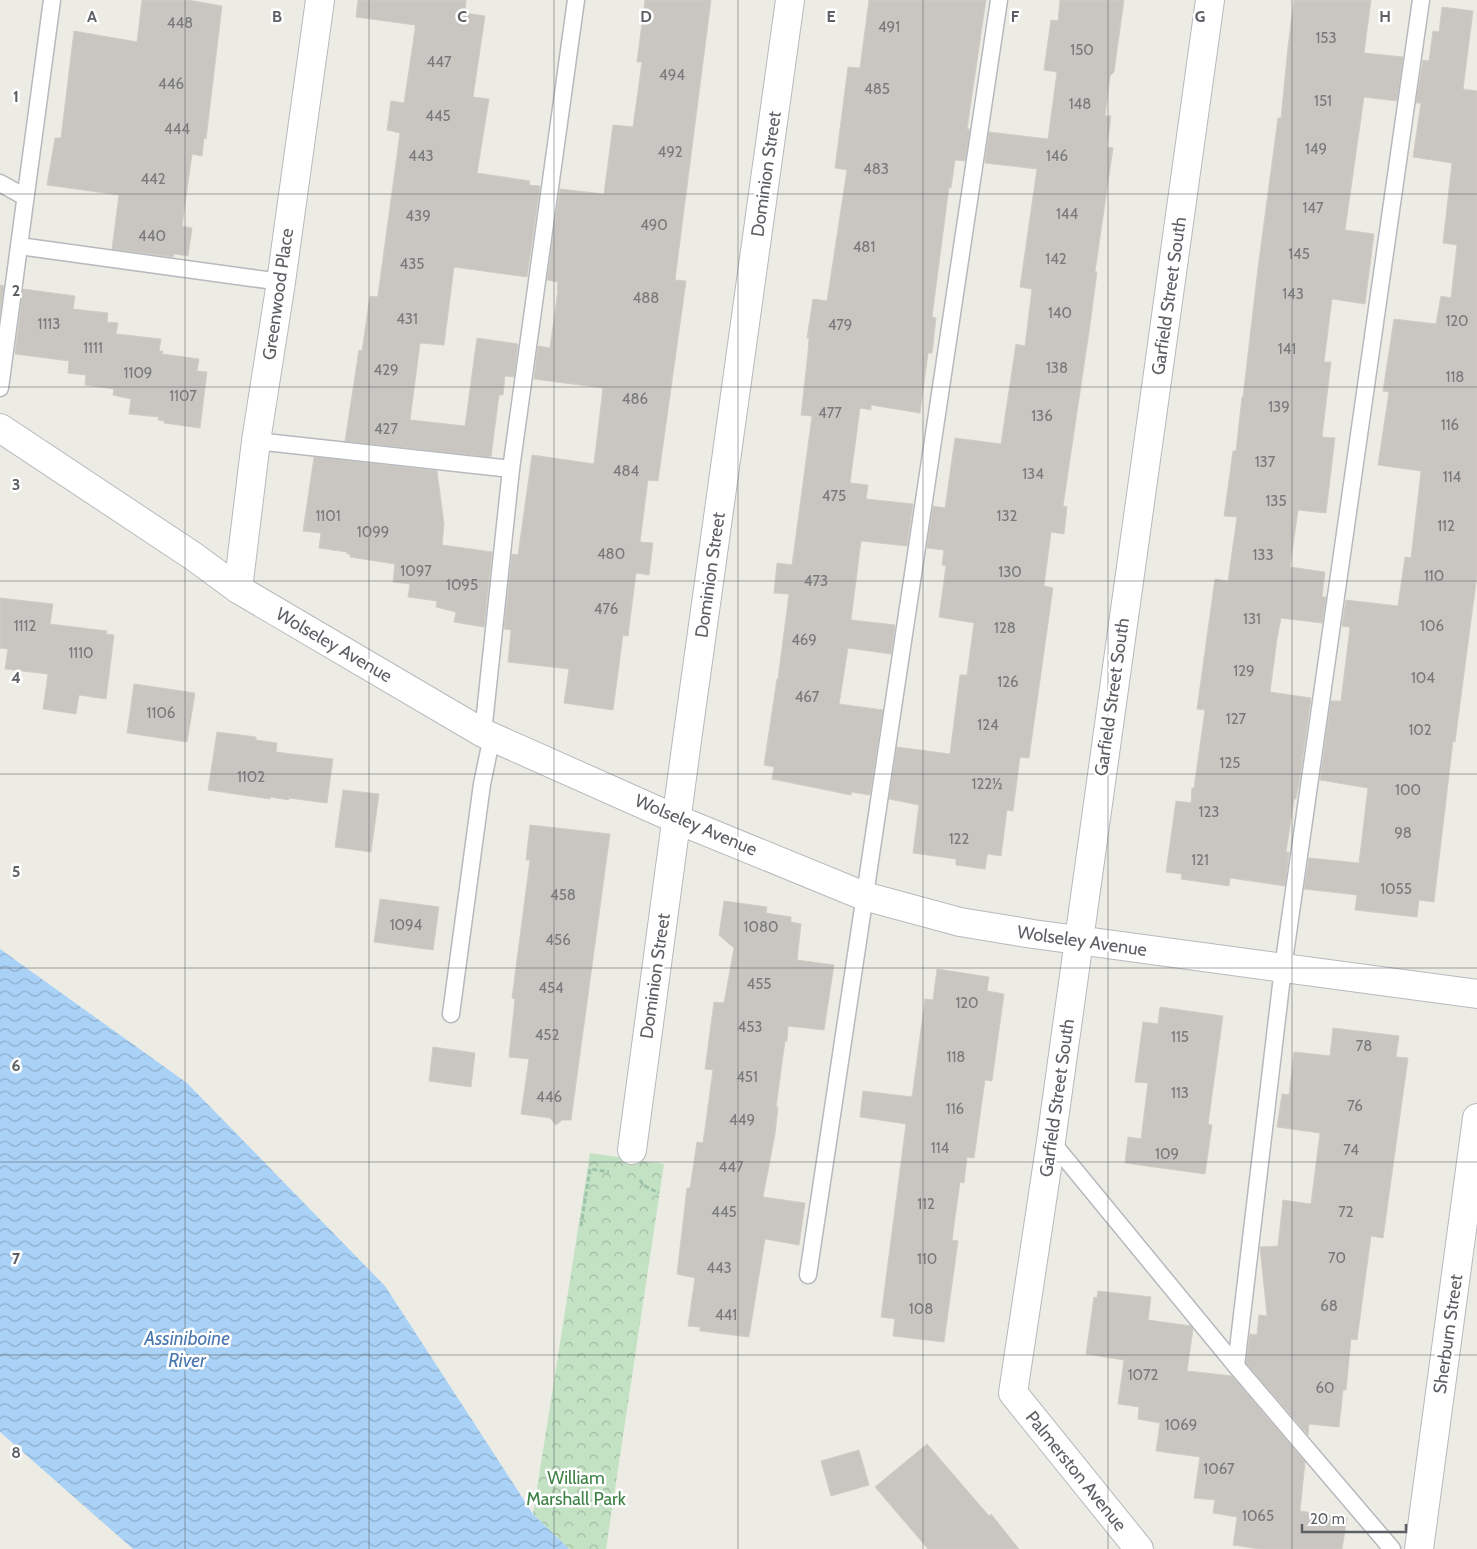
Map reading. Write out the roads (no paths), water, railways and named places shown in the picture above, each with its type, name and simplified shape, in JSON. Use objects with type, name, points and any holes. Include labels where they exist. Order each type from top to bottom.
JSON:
[{"type":"street","name":"Greenwood Place","points":[[238,589],[256,441],[281,282],[320,0]]},
{"type":"street","name":"Dominion Street","points":[[632,1150],[790,0]]},
{"type":"street","name":"Garfield Street South","points":[[1012,1393],[1051,1141],[1210,0]]},
{"type":"street","name":"Wolseley Avenue","points":[[0,428],[193,556],[238,589],[487,734],[676,819],[864,896],[960,922],[1033,934],[1477,994]]},
{"type":"street","name":"Sherburn Street","points":[[1419,1549],[1477,1118]]},
{"type":"street","name":"Palmerston Avenue","points":[[1012,1393],[1138,1549]]},
{"type":"lane","points":[[0,388],[52,0]]},
{"type":"lane","points":[[451,1014],[482,784],[511,469],[576,0]]},
{"type":"lane","points":[[808,1275],[999,0]]},
{"type":"lane","points":[[1236,1366],[1283,968],[1421,0]]},
{"type":"lane","points":[[0,183],[25,197]]},
{"type":"lane","points":[[19,246],[281,282]]},
{"type":"lane","points":[[256,441],[511,469]]},
{"type":"lane","points":[[1051,1141],[1236,1366],[1392,1549]]},
{"type":"water","name":"Assiniboine River","points":[[0,949],[187,1083],[385,1286],[533,1514],[569,1549],[133,1549],[0,1432]]},
{"type":"park label","name":"William Marshall Park","points":[[576,1488]]}]
